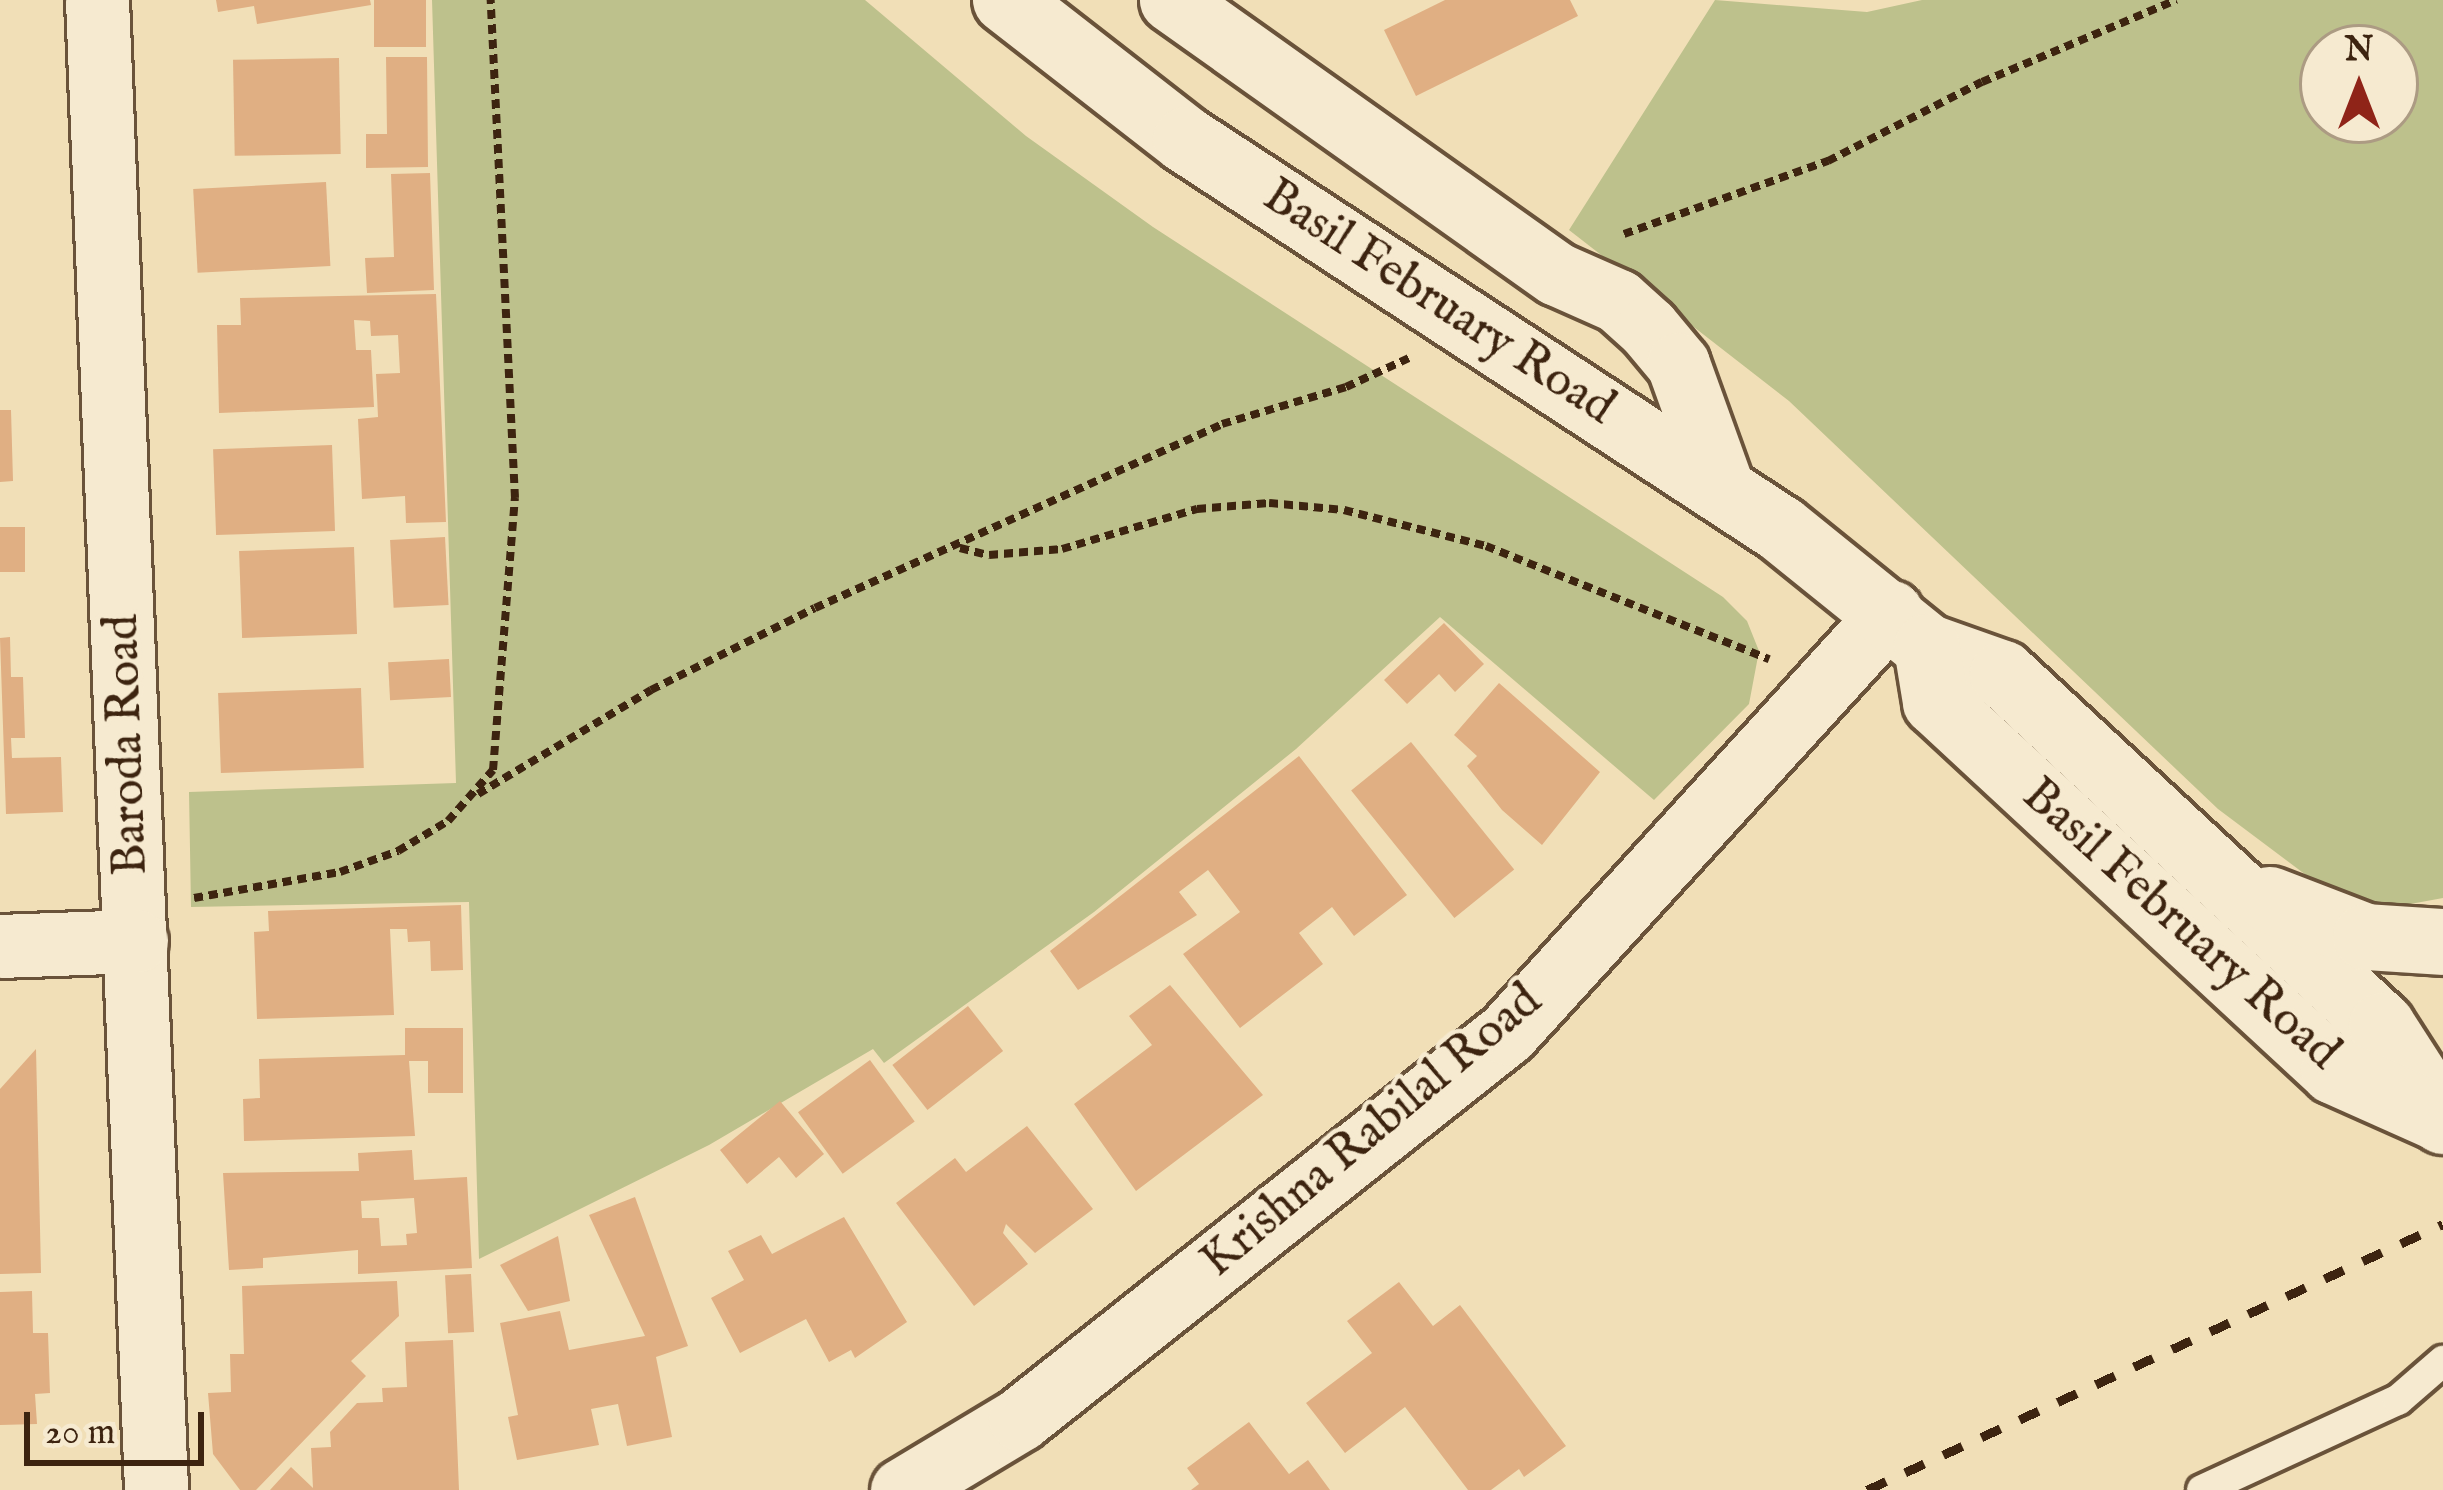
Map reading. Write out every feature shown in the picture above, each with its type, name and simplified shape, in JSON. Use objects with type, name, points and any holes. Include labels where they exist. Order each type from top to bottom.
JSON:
[{"type":"street","name":"Baroda Road","points":[[97,0],[156,1490]]},
{"type":"street","name":"Basil February Road","points":[[1006,0],[1186,140],[1723,489],[1909,630],[2003,674],[2244,890],[2382,1026],[2442,1118]]},
{"type":"street","points":[[1171,0],[1557,274],[1618,301],[1678,364],[1723,489]]},
{"type":"street","name":"Basil February Road","points":[[1909,630],[1936,702],[2334,1071],[2442,1118]]},
{"type":"street","name":"Krishna Rabilal Road","points":[[902,1490],[1020,1419],[1507,1033],[1825,683],[1909,630]]},
{"type":"street","points":[[2244,890],[2366,937],[2443,942]]},
{"type":"street","points":[[0,946],[135,926]]},
{"type":"lane","points":[[2202,1490],[2398,1400],[2443,1361]]},
{"type":"path","points":[[478,794],[493,770],[502,706],[515,498],[491,0]]},
{"type":"path","points":[[1557,274],[1611,238],[1828,161],[1982,82],[2176,0]]},
{"type":"path","points":[[135,926],[340,872],[398,851],[478,794],[651,690],[1161,450],[1346,387],[1477,328]]},
{"type":"path","points":[[958,548],[989,555],[1062,549],[1196,509],[1269,503],[1344,510],[1486,546],[1825,683]]},
{"type":"green space","points":[[432,0],[865,0],[1026,136],[1153,227],[1723,597],[1747,621],[1759,651],[1749,704],[1654,800],[1440,617],[1296,749],[1094,912],[884,1063],[873,1049],[709,1145],[479,1259],[469,902],[191,907],[189,792],[456,783]]},
{"type":"green space","points":[[1715,0],[1867,12],[1922,0],[2443,0],[2443,898],[2394,907],[2362,902],[2306,875],[2218,809],[1789,401],[1569,230]]},
{"type":"building","points":[[216,0],[370,0],[371,5],[257,24],[254,6],[218,12]]},
{"type":"building","points":[[374,0],[426,0],[426,47],[374,47]]},
{"type":"building","points":[[1445,0],[1570,0],[1578,16],[1416,96],[1384,30]]},
{"type":"building","points":[[386,57],[427,57],[428,167],[366,168],[366,134],[387,134]]},
{"type":"building","points":[[339,58],[341,154],[235,156],[233,60]]},
{"type":"building","points":[[430,173],[434,290],[367,293],[365,258],[394,257],[391,174]]},
{"type":"building","points":[[326,182],[330,266],[198,273],[193,189]]},
{"type":"building","points":[[436,294],[446,522],[406,523],[405,496],[362,499],[358,419],[378,417],[376,374],[400,373],[398,335],[371,336],[370,321],[354,320],[356,350],[371,350],[374,407],[219,413],[217,325],[241,325],[240,298]]},
{"type":"building","points":[[0,410],[11,410],[13,481],[0,482]]},
{"type":"building","points":[[332,445],[335,531],[216,535],[213,449]]},
{"type":"building","points":[[0,527],[25,527],[25,572],[0,572]]},
{"type":"building","points":[[445,537],[449,605],[394,608],[390,540]]},
{"type":"building","points":[[354,547],[357,634],[242,638],[239,551]]},
{"type":"building","points":[[1444,623],[1484,664],[1455,692],[1439,674],[1407,704],[1384,680]]},
{"type":"building","points":[[10,637],[11,677],[23,677],[25,738],[11,738],[12,758],[61,757],[63,812],[6,814],[0,638]]},
{"type":"building","points":[[449,659],[451,697],[390,700],[388,662]]},
{"type":"building","points":[[1499,683],[1600,772],[1542,845],[1502,810],[1467,766],[1477,756],[1454,735]]},
{"type":"building","points":[[361,688],[364,768],[221,773],[218,693]]},
{"type":"building","points":[[1411,742],[1514,869],[1454,918],[1351,790]]},
{"type":"building","points":[[1299,756],[1407,895],[1354,936],[1332,907],[1299,933],[1323,964],[1240,1028],[1183,954],[1240,912],[1208,870],[1179,892],[1197,915],[1078,990],[1050,951]]},
{"type":"building","points":[[461,905],[463,970],[431,971],[430,941],[408,942],[407,929],[390,929],[394,1015],[257,1019],[254,932],[269,931],[268,911]]},
{"type":"building","points":[[1170,985],[1263,1095],[1136,1191],[1074,1104],[1152,1045],[1129,1016]]},
{"type":"building","points":[[968,1006],[1003,1051],[927,1110],[892,1065]]},
{"type":"building","points":[[405,1028],[463,1028],[463,1093],[428,1093],[428,1061],[409,1061],[415,1136],[244,1141],[243,1099],[260,1098],[259,1059],[405,1055]]},
{"type":"building","points":[[36,1049],[41,1273],[0,1274],[0,1089]]},
{"type":"building","points":[[870,1060],[915,1121],[843,1174],[798,1112]]},
{"type":"building","points":[[780,1101],[824,1154],[796,1178],[779,1157],[747,1184],[720,1150]]},
{"type":"building","points":[[1027,1126],[1093,1209],[1035,1253],[1006,1224],[1003,1233],[1028,1264],[974,1306],[896,1203],[955,1158],[966,1172]]},
{"type":"building","points":[[412,1150],[414,1180],[467,1177],[472,1268],[358,1274],[358,1250],[263,1258],[263,1268],[229,1270],[223,1173],[359,1171],[358,1153]],"holes":[[[414,1198],[417,1233],[406,1234],[407,1245],[381,1246],[379,1218],[362,1218],[361,1201]]]},
{"type":"building","points":[[635,1197],[688,1346],[656,1357],[672,1437],[627,1446],[618,1404],[591,1409],[599,1445],[517,1460],[508,1417],[518,1415],[500,1323],[560,1311],[569,1350],[645,1336],[589,1215]]},
{"type":"building","points":[[844,1217],[907,1322],[855,1358],[851,1350],[829,1362],[806,1319],[740,1353],[711,1298],[744,1280],[728,1251],[761,1235],[772,1254]]},
{"type":"building","points":[[558,1236],[570,1301],[528,1311],[500,1265]]},
{"type":"building","points":[[471,1274],[474,1332],[448,1333],[445,1275]]},
{"type":"building","points":[[397,1281],[399,1316],[351,1361],[366,1376],[256,1490],[240,1490],[213,1454],[208,1393],[231,1392],[230,1354],[244,1354],[242,1286]]},
{"type":"building","points":[[1399,1282],[1433,1326],[1460,1305],[1566,1446],[1524,1477],[1519,1469],[1491,1490],[1468,1490],[1405,1407],[1345,1453],[1306,1403],[1372,1353],[1347,1321]]},
{"type":"building","points":[[32,1291],[33,1333],[48,1333],[50,1393],[35,1394],[37,1424],[0,1425],[0,1292]]},
{"type":"building","points":[[453,1340],[459,1490],[270,1490],[291,1467],[313,1488],[311,1448],[331,1447],[330,1432],[357,1403],[383,1402],[382,1388],[407,1387],[405,1342]]},
{"type":"building","points":[[1249,1422],[1289,1474],[1308,1460],[1330,1490],[1191,1490],[1199,1484],[1187,1468]]},
{"type":"railway","points":[[1867,1490],[2443,1224]]}]
